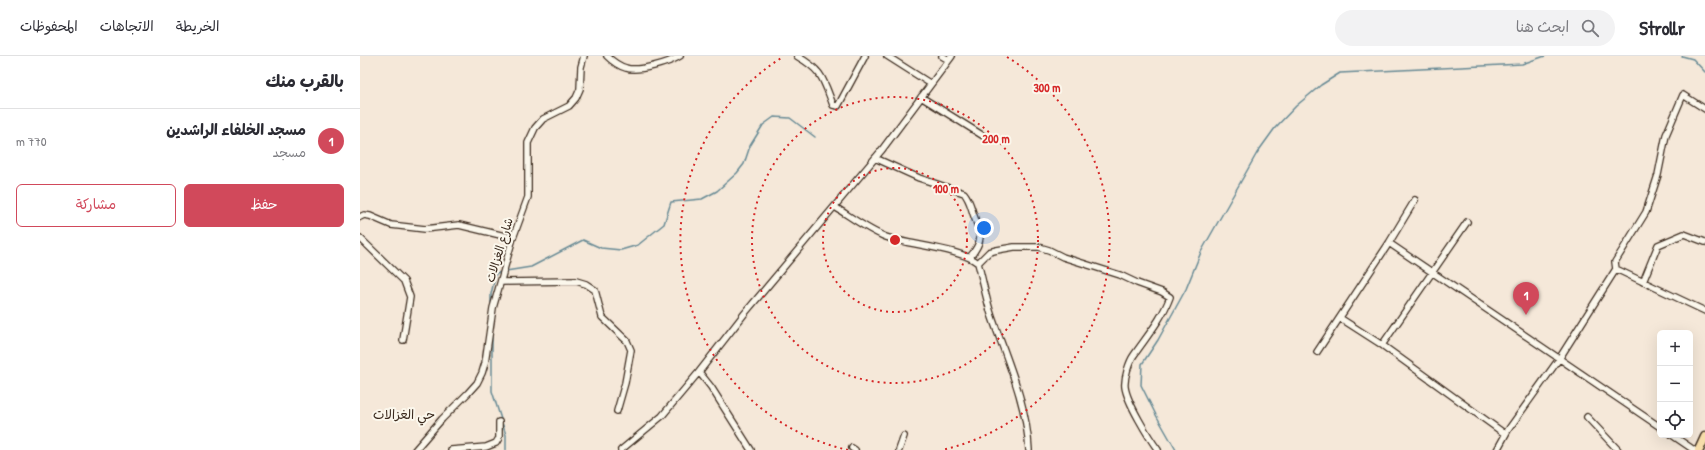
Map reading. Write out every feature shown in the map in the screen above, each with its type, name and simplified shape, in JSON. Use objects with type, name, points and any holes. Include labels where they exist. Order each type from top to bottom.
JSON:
[{"type":"highway","points":[[1699,450],[1705,437]]},
{"type":"street","name":"شارع الغزالات","points":[[415,450],[442,419],[477,383],[485,363],[493,308],[502,282],[513,238],[528,197],[528,143],[535,128],[543,119],[570,106],[576,98],[580,89],[581,67],[584,56]]},
{"type":"street","points":[[607,56],[619,65],[634,69],[674,60],[680,56]]},
{"type":"street","points":[[797,56],[808,62],[821,74],[834,105],[838,106],[865,56]]},
{"type":"street","points":[[887,56],[931,84]]},
{"type":"street","points":[[621,450],[662,416],[699,372],[745,313],[875,158],[950,58],[942,56]]},
{"type":"street","points":[[1497,450],[1506,434],[1559,359],[1616,269],[1615,262],[1646,212],[1658,176],[1666,136],[1683,95],[1705,109]]},
{"type":"street","points":[[921,97],[985,137]]},
{"type":"street","points":[[875,158],[919,178],[964,193],[968,198],[980,230],[980,240],[977,249],[970,257]]},
{"type":"street","points":[[1317,352],[1389,243],[1415,200]]},
{"type":"street","points":[[835,207],[884,236],[970,257],[978,263],[991,315],[1006,356],[1027,424],[1029,450]]},
{"type":"street","points":[[360,217],[364,215],[370,216],[391,225],[425,229],[459,225],[491,231],[513,238]]},
{"type":"street","points":[[1382,345],[1467,222]]},
{"type":"street","points":[[1643,282],[1658,245],[1684,234],[1705,242]]},
{"type":"street","points":[[360,238],[404,281],[408,290],[410,297],[404,340]]},
{"type":"street","points":[[1389,243],[1657,425]]},
{"type":"street","points":[[978,263],[989,252],[1014,247],[1039,247],[1063,257],[1120,275],[1162,292],[1170,297],[1167,306],[1154,328],[1133,356],[1126,378],[1125,388],[1152,442],[1158,450]]},
{"type":"street","points":[[1616,269],[1705,311]]},
{"type":"street","points":[[502,282],[576,281],[586,284],[595,290],[602,317],[627,341],[631,350],[625,383],[617,411]]},
{"type":"street","points":[[1340,318],[1382,345],[1506,434]]},
{"type":"street","points":[[699,372],[711,387],[751,450]]},
{"type":"street","points":[[1587,417],[1618,450]]},
{"type":"street","points":[[451,450],[486,447],[496,443],[499,438],[499,422]]},
{"type":"street","points":[[899,450],[904,436]]},
{"type":"street","points":[[1676,438],[1694,450]]},
{"type":"waterway","points":[[1176,450],[1141,385],[1142,364],[1158,340],[1186,289],[1201,252],[1257,153],[1275,128],[1296,106],[1321,85],[1340,73],[1522,64],[1545,56]]},
{"type":"waterway","points":[[1682,56],[1693,59],[1705,72]]},
{"type":"waterway","points":[[506,271],[531,267],[583,240],[601,248],[621,250],[638,245],[664,224],[671,202],[702,199],[717,191],[737,173],[744,164],[750,146],[763,125],[774,117],[790,118],[815,137]]},
{"type":"waterway","points":[[491,304],[491,294],[496,273],[502,272]]},
{"type":"waterway","points":[[492,334],[492,391],[506,435],[506,450]]},
{"type":"place","name":"مسجد الخلفاء الراشدين","points":[[1526,315]]},
{"type":"district","name":"حي الغزالات","points":[[404,414]]}]
